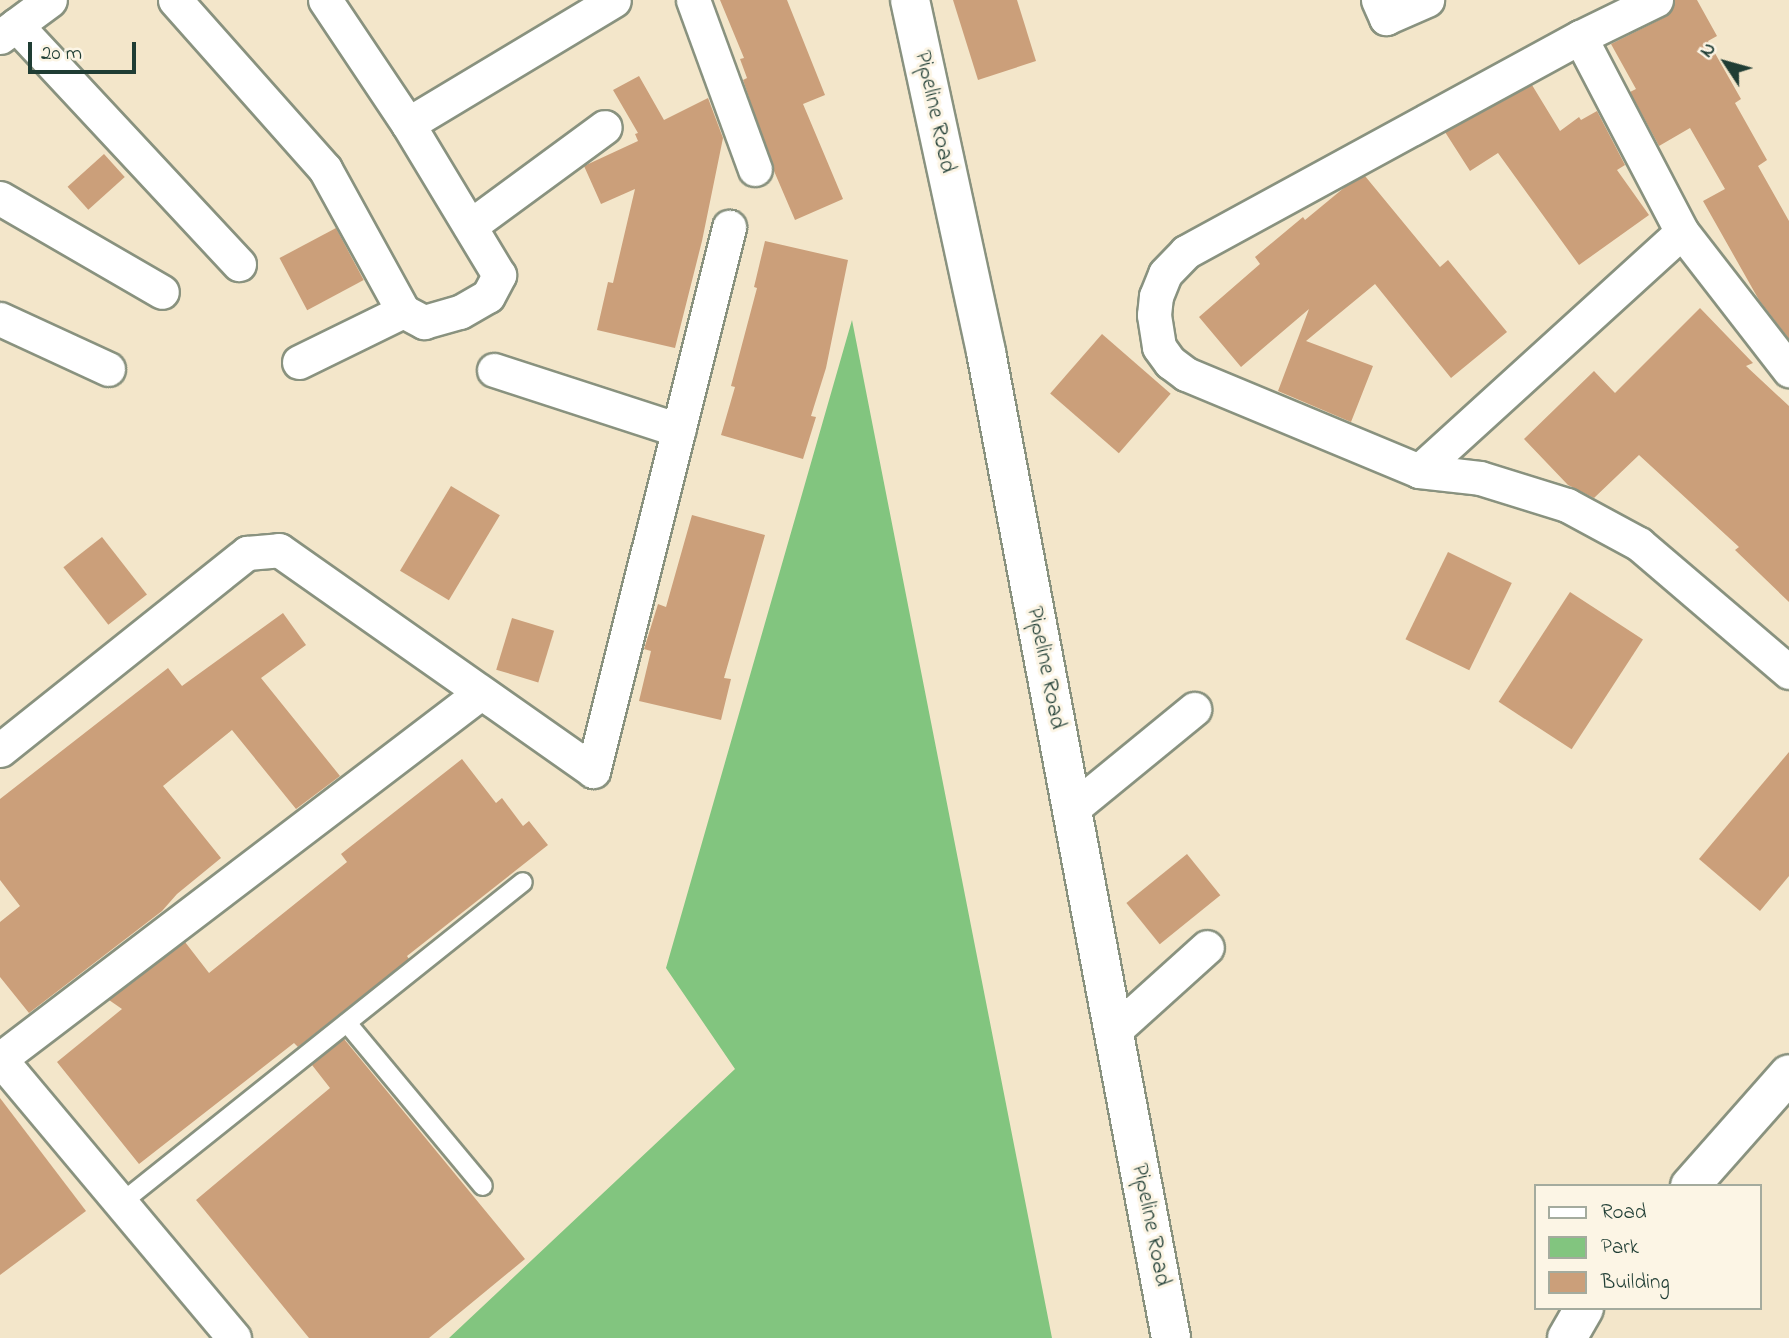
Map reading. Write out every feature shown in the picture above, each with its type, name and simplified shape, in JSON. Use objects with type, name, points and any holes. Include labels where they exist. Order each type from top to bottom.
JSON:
[{"type":"street","points":[[50,0],[8,31],[239,264]]},
{"type":"street","points":[[175,0],[326,169],[403,311],[424,322],[460,312],[488,296],[499,275],[408,124],[325,0]]},
{"type":"street","points":[[408,124],[614,0]]},
{"type":"street","points":[[694,0],[755,169]]},
{"type":"street","name":"Pipeline Road","points":[[910,0],[986,352],[1171,1338]]},
{"type":"street","points":[[1378,0],[1386,18],[1427,0]]},
{"type":"street","points":[[1656,0],[1580,37],[1186,252],[1165,274],[1156,296],[1154,314],[1158,347],[1170,362],[1186,374],[1419,471],[1480,478],[1567,505],[1639,544],[1789,672]]},
{"type":"street","points":[[1580,37],[1682,232],[1789,370]]},
{"type":"street","points":[[470,226],[605,127]]},
{"type":"street","points":[[0,198],[162,292]]},
{"type":"street","points":[[0,750],[247,553],[279,550],[479,694],[593,771],[729,227]]},
{"type":"street","points":[[1419,471],[1682,232]]},
{"type":"street","points":[[299,362],[403,311]]},
{"type":"street","points":[[0,319],[108,369]]},
{"type":"street","points":[[494,370],[679,430]]},
{"type":"street","points":[[234,1338],[0,1059],[479,694]]},
{"type":"street","points":[[1072,808],[1195,709]]},
{"type":"street","points":[[1114,1031],[1207,947]]},
{"type":"street","points":[[1692,1184],[1789,1074]]},
{"type":"street","points":[[1567,1338],[1583,1310]]},
{"type":"lane","points":[[121,1203],[523,882]]},
{"type":"lane","points":[[347,1023],[483,1186]]},
{"type":"green space","points":[[852,320],[1052,1338],[449,1338],[735,1069],[666,968]]},
{"type":"building","points":[[720,0],[787,0],[825,95],[803,104],[843,199],[795,220],[774,171],[743,80],[747,78],[740,59],[744,58]]},
{"type":"building","points":[[953,0],[1017,0],[1036,61],[978,80]]},
{"type":"building","points":[[1675,0],[1697,0],[1717,36],[1708,41],[1741,99],[1735,103],[1767,160],[1758,166],[1789,221],[1789,339],[1759,300],[1703,201],[1725,189],[1690,128],[1659,146],[1630,92],[1636,89],[1611,44],[1665,17],[1672,10]]},
{"type":"building","points":[[639,76],[664,120],[708,98],[723,138],[702,241],[675,348],[597,330],[608,282],[613,283],[635,189],[601,204],[584,166],[638,141],[635,134],[638,133],[613,90]]},
{"type":"building","points":[[1532,85],[1560,131],[1579,117],[1581,120],[1597,111],[1625,165],[1617,170],[1649,215],[1579,265],[1498,153],[1470,171],[1445,132]]},
{"type":"building","points":[[104,154],[125,177],[88,210],[68,187]]},
{"type":"building","points":[[1365,176],[1440,267],[1448,260],[1507,332],[1451,378],[1375,284],[1306,341],[1373,366],[1351,422],[1278,391],[1309,309],[1241,367],[1199,317],[1260,264],[1255,257],[1303,217],[1305,220],[1345,187]]},
{"type":"building","points":[[336,228],[364,280],[307,310],[279,258]]},
{"type":"building","points":[[765,241],[848,260],[826,368],[811,416],[816,417],[803,459],[721,435],[735,387],[731,386],[757,288],[754,287]]},
{"type":"building","points":[[1700,308],[1753,363],[1746,366],[1789,406],[1789,602],[1735,550],[1739,547],[1639,455],[1594,498],[1568,485],[1524,439],[1594,371],[1615,393]]},
{"type":"building","points":[[1102,334],[1171,394],[1119,453],[1050,394]]},
{"type":"building","points":[[451,486],[500,515],[449,600],[400,571]]},
{"type":"building","points":[[692,515],[765,535],[724,678],[731,679],[721,720],[639,701],[651,651],[644,649],[658,604],[666,607]]},
{"type":"building","points":[[102,537],[147,595],[108,625],[63,567]]},
{"type":"building","points":[[1448,552],[1512,583],[1469,670],[1405,639]]},
{"type":"building","points":[[1570,592],[1643,639],[1572,749],[1499,702]]},
{"type":"building","points":[[283,613],[306,645],[261,678],[340,776],[296,809],[232,730],[163,786],[221,858],[177,894],[162,911],[29,1013],[0,977],[0,922],[20,906],[0,880],[0,799],[168,668],[182,686]]},
{"type":"building","points":[[512,618],[554,631],[538,683],[496,670]]},
{"type":"building","points":[[1789,752],[1789,876],[1760,911],[1699,859]]},
{"type":"building","points":[[462,759],[496,803],[502,798],[523,826],[529,821],[548,845],[407,956],[409,959],[298,1047],[294,1043],[139,1164],[57,1062],[122,1009],[109,1000],[185,942],[209,973],[347,862],[341,854]]},
{"type":"building","points":[[1187,854],[1220,895],[1160,944],[1126,903]]},
{"type":"building","points":[[344,1039],[525,1259],[429,1338],[309,1338],[196,1200],[330,1088],[312,1065]]},
{"type":"building","points":[[0,1098],[86,1211],[0,1275]]}]
